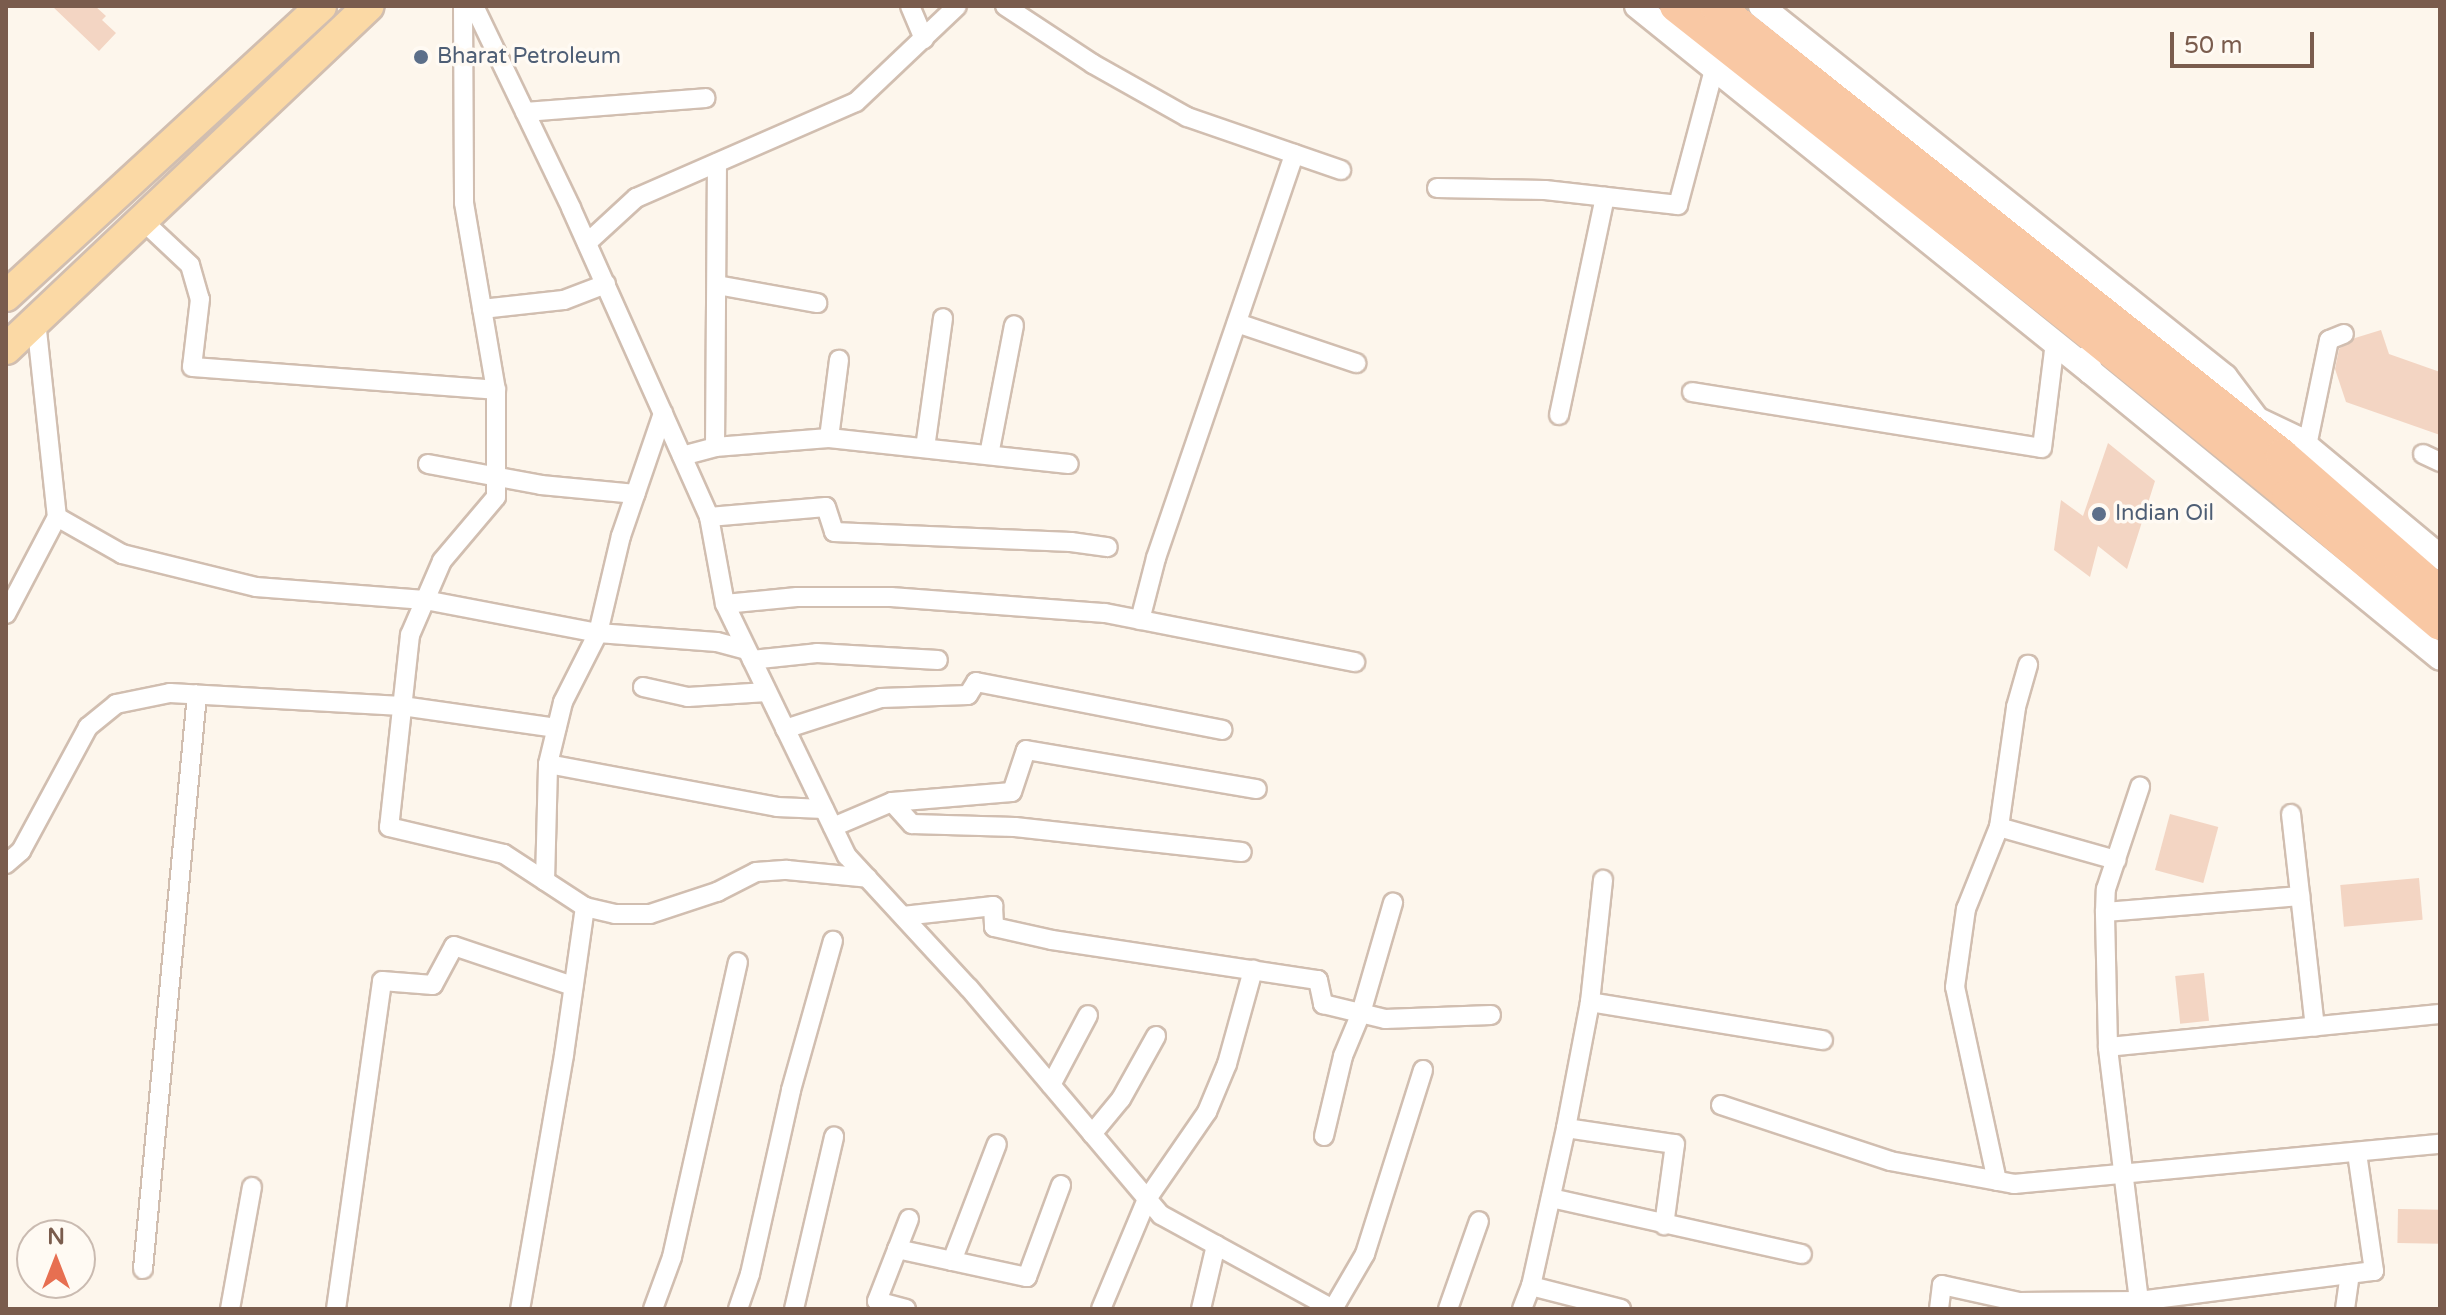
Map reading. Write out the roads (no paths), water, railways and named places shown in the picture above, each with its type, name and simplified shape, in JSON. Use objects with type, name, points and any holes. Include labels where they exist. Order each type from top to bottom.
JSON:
[{"type":"highway","points":[[1676,6],[2064,336],[2105,365],[2295,462],[2440,624]]},
{"type":"highway","points":[[1716,6],[2217,387],[2440,593]]},
{"type":"main road","points":[[7,294],[321,6]]},
{"type":"main road","points":[[6,349],[369,6]]},
{"type":"street","points":[[463,6],[464,203],[496,390],[496,497],[442,561],[410,635],[389,827],[504,854],[585,907],[615,914],[650,914],[717,892],[756,872],[787,870],[868,878]]},
{"type":"street","points":[[474,6],[606,284],[709,517],[725,604],[847,856],[1051,1085],[1161,1215],[1308,1302],[1333,1309],[1365,1254],[1423,1070]]},
{"type":"street","points":[[910,6],[924,39]]},
{"type":"street","points":[[587,243],[636,198],[856,102],[957,6]]},
{"type":"street","points":[[1005,6],[1093,64],[1187,117],[1341,170]]},
{"type":"street","points":[[1637,6],[2064,336],[2042,448],[1692,392]]},
{"type":"street","points":[[1761,6],[2258,420],[2295,462],[2440,557]]},
{"type":"street","points":[[1437,188],[1545,190],[1678,205],[1715,66]]},
{"type":"street","points":[[525,112],[705,98]]},
{"type":"street","points":[[1140,620],[1156,558],[1294,154]]},
{"type":"street","points":[[715,447],[717,163]]},
{"type":"street","points":[[1559,415],[1605,197]]},
{"type":"street","points":[[142,220],[190,265],[200,299],[192,367],[496,390]]},
{"type":"street","points":[[482,309],[564,300],[606,284]]},
{"type":"street","points":[[717,285],[817,303]]},
{"type":"street","points":[[925,448],[943,318]]},
{"type":"street","points":[[6,614],[57,517],[36,321]]},
{"type":"street","points":[[1237,323],[1356,363]]},
{"type":"street","points":[[989,455],[1014,325]]},
{"type":"street","points":[[2295,462],[2329,340],[2344,334]]},
{"type":"street","points":[[829,438],[839,360]]},
{"type":"street","points":[[2105,365],[2440,658]]},
{"type":"street","points":[[545,881],[548,764],[556,728],[563,702],[598,633],[621,536],[663,413]]},
{"type":"street","points":[[682,456],[715,447],[829,438],[1069,464]]},
{"type":"street","points":[[428,464],[496,477],[636,494]]},
{"type":"street","points":[[709,517],[826,507],[834,532],[1071,542],[1108,547]]},
{"type":"street","points":[[57,517],[122,554],[256,587],[425,600],[598,633],[717,642],[749,655],[817,653],[938,660]]},
{"type":"street","points":[[725,604],[797,597],[891,597],[1105,613],[1355,662]]},
{"type":"street","points":[[1997,1181],[1955,987],[1966,909],[1999,827],[2016,707],[2028,665]]},
{"type":"street","points":[[785,729],[881,698],[968,695],[976,682],[1222,730]]},
{"type":"street","points":[[643,687],[688,697],[767,692]]},
{"type":"street","points":[[6,864],[21,851],[88,727],[116,704],[170,693],[402,706],[556,728]]},
{"type":"street","points":[[143,1269],[197,695]]},
{"type":"street","points":[[833,827],[892,802],[1012,792],[1026,750],[1257,789]]},
{"type":"street","points":[[548,764],[777,807],[824,809]]},
{"type":"street","points":[[2139,1305],[2108,1047],[2105,912],[2106,889],[2140,787]]},
{"type":"street","points":[[892,802],[912,824],[1015,827],[1242,852]]},
{"type":"street","points":[[2291,814],[2315,1027]]},
{"type":"street","points":[[1999,827],[2116,860]]},
{"type":"street","points":[[1522,1309],[1531,1286],[1551,1198],[1590,1002],[1603,880]]},
{"type":"street","points":[[2105,912],[2300,896]]},
{"type":"street","points":[[1324,1136],[1343,1056],[1361,1013],[1393,903]]},
{"type":"street","points":[[903,916],[993,906],[994,927],[1052,940],[1318,980],[1323,1004],[1385,1019],[1491,1015]]},
{"type":"street","points":[[526,1308],[585,907]]},
{"type":"street","points":[[738,1309],[750,1274],[791,1090],[833,941]]},
{"type":"street","points":[[336,1309],[382,981],[433,985],[454,946],[573,986]]},
{"type":"street","points":[[653,1309],[672,1257],[738,962]]},
{"type":"street","points":[[1101,1309],[1147,1199],[1207,1112],[1227,1064],[1253,970]]},
{"type":"street","points":[[1590,1002],[1823,1040]]},
{"type":"street","points":[[2108,1047],[2440,1014]]},
{"type":"street","points":[[1051,1085],[1088,1015]]},
{"type":"street","points":[[1092,1134],[1121,1099],[1156,1036]]},
{"type":"street","points":[[1721,1105],[1890,1161],[2014,1184],[2440,1144]]},
{"type":"street","points":[[1566,1128],[1675,1144],[1664,1225]]},
{"type":"street","points":[[794,1309],[834,1137]]},
{"type":"street","points":[[952,1261],[997,1144]]},
{"type":"street","points":[[1939,1309],[1942,1285],[2019,1306],[2139,1305],[2374,1271],[2357,1153]]},
{"type":"street","points":[[897,1249],[1027,1277],[1061,1185]]},
{"type":"street","points":[[230,1309],[252,1187]]},
{"type":"street","points":[[1551,1198],[1802,1254]]},
{"type":"street","points":[[906,1309],[877,1301],[909,1219]]},
{"type":"street","points":[[1448,1309],[1479,1221]]},
{"type":"street","points":[[1201,1309],[1216,1245]]},
{"type":"street","points":[[2345,1309],[2350,1274]]},
{"type":"street","points":[[1531,1286],[1621,1309]]},
{"type":"place","name":"Bharat Petroleum","points":[[421,57]]},
{"type":"place","name":"Indian Oil","points":[[2099,514]]}]
